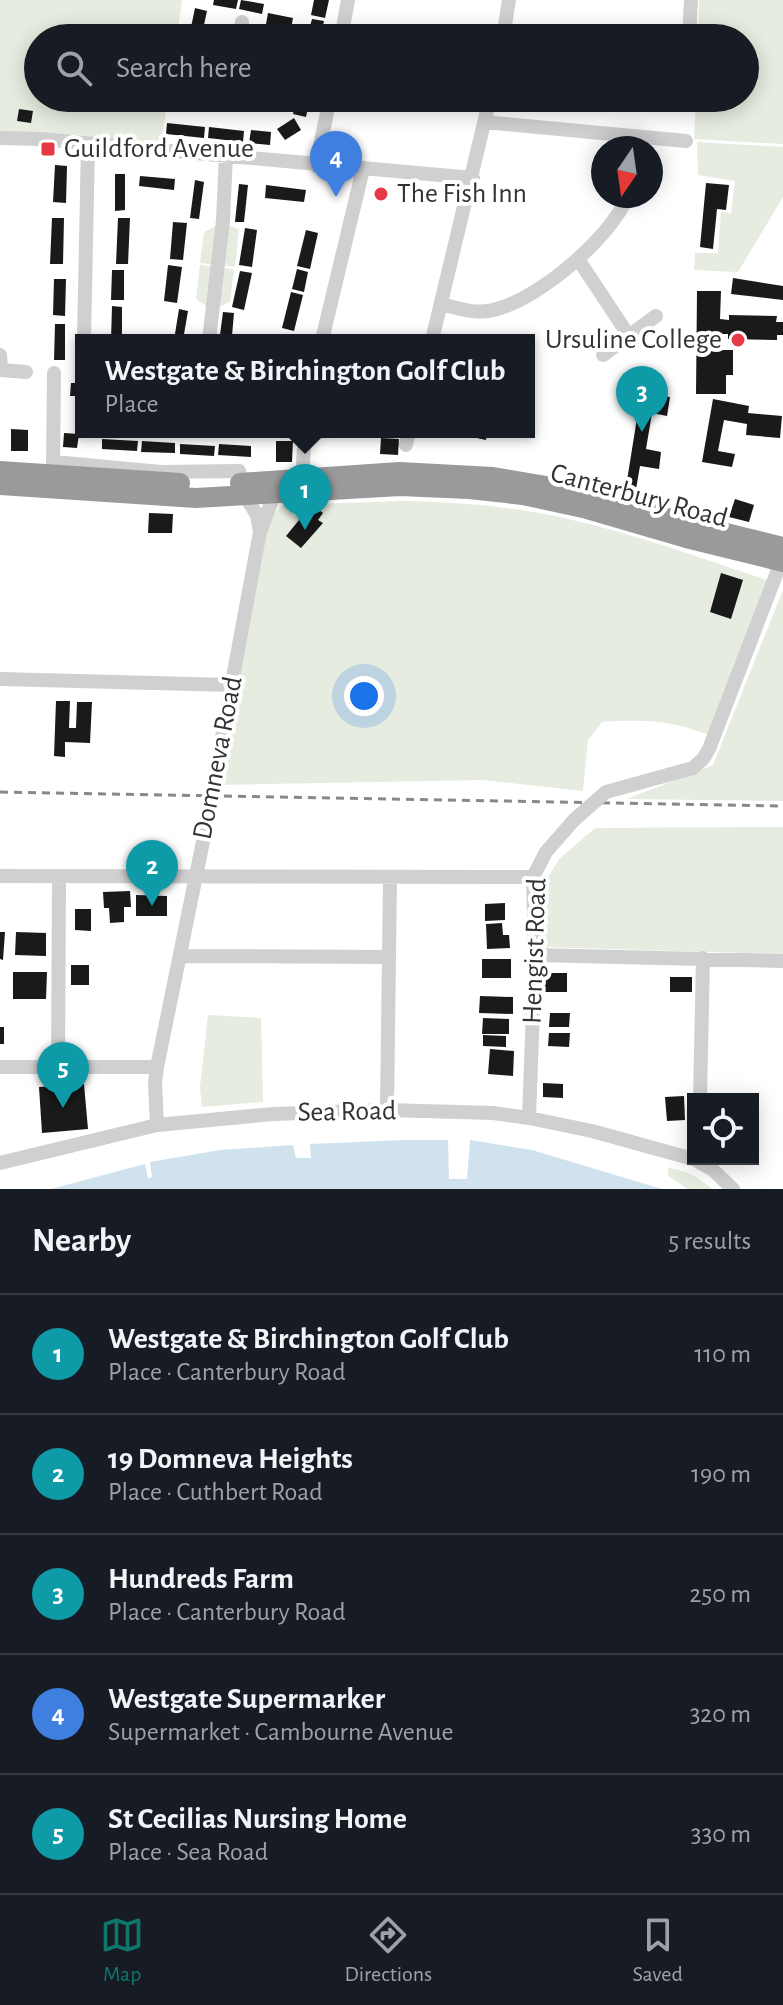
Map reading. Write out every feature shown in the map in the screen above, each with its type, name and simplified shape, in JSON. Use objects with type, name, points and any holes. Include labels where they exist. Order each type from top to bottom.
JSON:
[{"type":"highway","name":"Canterbury Road","points":[[0,471],[52,475],[169,497],[244,489],[302,478],[442,473],[525,481],[576,491],[782,557]]},
{"type":"highway","name":"Canterbury Road","points":[[0,485],[52,475]]},
{"type":"highway","name":"Canterbury Road","points":[[244,489],[274,495],[400,486],[523,495],[583,508],[686,538],[782,557]]},
{"type":"street","points":[[344,24],[348,0]]},
{"type":"street","points":[[505,24],[509,0]]},
{"type":"street","points":[[690,24],[691,0]]},
{"type":"street","points":[[316,166],[327,112]]},
{"type":"street","points":[[434,334],[486,112]]},
{"type":"street","points":[[484,122],[591,136]]},
{"type":"street","points":[[0,138],[473,178]]},
{"type":"street","points":[[663,141],[686,141]]},
{"type":"street","points":[[84,334],[88,144]]},
{"type":"street","points":[[210,334],[223,220],[226,155]]},
{"type":"street","points":[[323,334],[363,169]]},
{"type":"street","points":[[441,304],[468,311],[497,310],[525,296],[578,259],[604,235],[623,208]]},
{"type":"street","points":[[578,259],[629,336]]},
{"type":"street","points":[[603,355],[656,316]]},
{"type":"street","points":[[0,355],[1,370],[26,372]]},
{"type":"street","points":[[52,475],[54,373]]},
{"type":"street","points":[[302,478],[305,438]]},
{"type":"street","points":[[244,489],[257,515],[260,532]]},
{"type":"street","name":"Domneva Road","points":[[157,1125],[157,1067],[207,822],[260,532],[274,495]]},
{"type":"street","name":"Hengist Road","points":[[529,1118],[535,955],[533,877],[546,852],[574,820],[606,792],[693,768],[703,759],[782,557]]},
{"type":"street","points":[[0,679],[232,685]]},
{"type":"street","points":[[0,876],[533,877]]},
{"type":"street","points":[[58,1068],[59,877]]},
{"type":"street","points":[[387,1110],[390,879]]},
{"type":"street","points":[[535,955],[783,961]]},
{"type":"street","points":[[180,956],[389,957]]},
{"type":"street","points":[[700,1093],[703,958]]},
{"type":"street","points":[[0,1067],[157,1067]]},
{"type":"street","name":"Sea Road","points":[[0,1163],[157,1125],[273,1114],[387,1110],[493,1113],[529,1118],[687,1157]]},
{"type":"street","name":"Sea Road","points":[[703,1165],[733,1189]]},
{"type":"shaded area","points":[[0,0],[182,0],[179,24],[24,24],[24,112],[166,112],[161,143],[0,131]]},
{"type":"shaded area","points":[[699,0],[783,0],[783,144],[694,139],[695,112],[759,112],[759,24],[698,24]]},
{"type":"shaded area","points":[[697,142],[783,147],[783,197],[738,272],[694,270],[695,253],[718,253],[721,212],[731,213],[735,181],[698,175]]},
{"type":"shaded area","points":[[226,223],[239,230],[235,267],[221,265]]},
{"type":"shaded area","points":[[219,224],[214,265],[200,263],[204,232]]},
{"type":"shaded area","points":[[200,265],[214,267],[209,308],[196,299]]},
{"type":"shaded area","points":[[221,268],[234,269],[230,302],[216,308]]},
{"type":"shaded area","points":[[404,501],[492,506],[553,516],[647,540],[770,581],[709,735],[657,722],[602,722],[588,740],[583,791],[482,780],[220,785],[270,516],[283,505]]},
{"type":"shaded area","points":[[783,590],[783,801],[627,799],[713,765]]},
{"type":"shaded area","points":[[783,827],[783,954],[539,947],[544,884],[559,859],[595,828]]},
{"type":"shaded area","points":[[208,1015],[261,1018],[263,1102],[202,1107],[200,1087]]},
{"type":"shaded area","points":[[668,1168],[692,1175],[712,1189],[688,1189],[668,1176]]},
{"type":"water","points":[[448,1140],[449,1179],[467,1179],[470,1140],[532,1150],[662,1189],[51,1189],[145,1164],[148,1178],[152,1177],[150,1162],[220,1150],[293,1145],[296,1158],[311,1158],[310,1144]]},
{"type":"building","points":[[214,0],[238,0],[236,9],[213,5]]},
{"type":"building","points":[[241,0],[264,4],[262,14],[239,9]]},
{"type":"building","points":[[314,0],[329,0],[325,18],[311,15]]},
{"type":"building","points":[[195,8],[207,11],[204,24],[192,24]]},
{"type":"building","points":[[268,13],[293,18],[292,24],[266,24]]},
{"type":"building","points":[[312,19],[324,21],[323,24],[311,24]]},
{"type":"building","points":[[19,109],[33,112],[31,123],[17,121]]},
{"type":"building","points":[[294,112],[307,112],[306,117]]},
{"type":"building","points":[[294,118],[301,130],[285,140],[277,129]]},
{"type":"building","points":[[167,123],[205,127],[204,138],[166,134]]},
{"type":"building","points":[[209,127],[244,131],[243,142],[208,138]]},
{"type":"building","points":[[251,130],[271,132],[270,145],[249,143]]},
{"type":"building","points":[[55,165],[67,166],[66,203],[53,202]]},
{"type":"building","points":[[115,174],[125,174],[125,210],[115,211]]},
{"type":"building","points":[[140,176],[175,179],[174,190],[139,186]]},
{"type":"building","points":[[195,180],[204,182],[199,219],[190,218]]},
{"type":"building","points":[[706,183],[729,185],[726,210],[717,209],[713,249],[700,247]]},
{"type":"building","points":[[239,184],[248,185],[244,222],[235,222]]},
{"type":"building","points":[[266,185],[306,190],[304,202],[265,198]]},
{"type":"building","points":[[52,218],[64,218],[63,264],[50,264]]},
{"type":"building","points":[[118,218],[130,218],[128,264],[116,264]]},
{"type":"building","points":[[173,222],[187,223],[183,260],[170,259]]},
{"type":"building","points":[[245,228],[257,230],[252,267],[239,265]]},
{"type":"building","points":[[306,230],[318,233],[310,269],[297,266]]},
{"type":"building","points":[[168,265],[182,267],[177,303],[164,301]]},
{"type":"building","points":[[297,269],[308,272],[304,292],[292,289]]},
{"type":"building","points":[[112,270],[124,270],[124,300],[111,300]]},
{"type":"building","points":[[240,271],[252,273],[244,310],[232,307]]},
{"type":"building","points":[[733,278],[783,286],[783,300],[731,294]]},
{"type":"building","points":[[54,279],[66,279],[65,316],[53,315]]},
{"type":"building","points":[[697,291],[721,291],[720,319],[729,320],[729,315],[777,316],[776,322],[783,322],[783,335],[777,335],[777,340],[728,339],[728,334],[723,334],[723,350],[733,350],[733,375],[726,375],[726,394],[696,394]]},
{"type":"building","points":[[291,292],[303,295],[294,331],[282,328]]},
{"type":"building","points":[[112,306],[122,307],[122,334],[111,334]]},
{"type":"building","points":[[179,309],[188,311],[184,334],[175,334]]},
{"type":"building","points":[[223,312],[234,313],[232,334],[220,334]]},
{"type":"building","points":[[55,324],[65,324],[65,360],[54,360]]},
{"type":"building","points":[[71,383],[75,383],[75,396],[70,396]]},
{"type":"building","points":[[641,393],[670,397],[667,416],[652,413],[646,449],[661,452],[659,469],[640,466],[635,495],[625,493]]},
{"type":"building","points":[[713,399],[749,406],[748,413],[782,416],[780,438],[746,435],[747,424],[724,420],[718,451],[735,454],[732,467],[702,462]]},
{"type":"building","points":[[11,429],[28,430],[28,451],[11,451]]},
{"type":"building","points":[[64,433],[75,434],[75,438],[78,438],[77,448],[63,447]]},
{"type":"building","points":[[381,438],[399,439],[398,455],[380,454]]},
{"type":"building","points":[[102,439],[138,441],[137,451],[102,449]]},
{"type":"building","points":[[142,441],[175,443],[175,453],[141,452]]},
{"type":"building","points":[[276,441],[293,441],[292,462],[276,462]]},
{"type":"building","points":[[180,444],[215,446],[214,456],[180,454]]},
{"type":"building","points":[[219,444],[251,446],[251,457],[218,455]]},
{"type":"building","points":[[735,499],[754,505],[749,522],[729,517]]},
{"type":"building","points":[[314,506],[323,513],[318,520],[323,523],[301,548],[286,536]]},
{"type":"building","points":[[149,513],[173,514],[172,533],[148,533]]},
{"type":"building","points":[[721,573],[743,580],[731,619],[710,612]]},
{"type":"building","points":[[56,701],[70,701],[69,728],[76,728],[77,702],[92,702],[90,743],[65,742],[65,757],[54,756]]},
{"type":"building","points":[[130,891],[131,907],[124,907],[124,922],[110,923],[109,908],[104,908],[103,892]]},
{"type":"building","points":[[136,895],[167,896],[167,916],[136,916]]},
{"type":"building","points":[[505,903],[505,920],[485,921],[485,904]]},
{"type":"building","points":[[75,909],[91,909],[91,931],[75,930]]},
{"type":"building","points":[[502,923],[503,935],[509,935],[510,948],[487,949],[486,924]]},
{"type":"building","points":[[0,932],[5,932],[3,960],[0,959]]},
{"type":"building","points":[[16,932],[46,933],[46,956],[15,955]]},
{"type":"building","points":[[482,959],[511,959],[511,978],[482,978]]},
{"type":"building","points":[[71,965],[89,965],[89,985],[71,985]]},
{"type":"building","points":[[13,972],[47,972],[46,999],[13,999]]},
{"type":"building","points":[[542,973],[567,973],[567,992],[542,992]]},
{"type":"building","points":[[670,977],[692,977],[692,992],[670,992]]},
{"type":"building","points":[[480,996],[513,997],[513,1014],[479,1013]]},
{"type":"building","points":[[550,1013],[570,1013],[569,1027],[549,1027]]},
{"type":"building","points":[[483,1018],[509,1019],[509,1034],[482,1034]]},
{"type":"building","points":[[0,1027],[4,1027],[4,1044],[0,1044]]},
{"type":"building","points":[[549,1033],[570,1033],[569,1047],[548,1046]]},
{"type":"building","points":[[483,1035],[506,1036],[506,1047],[483,1046]]},
{"type":"building","points":[[490,1049],[514,1051],[513,1076],[488,1074]]},
{"type":"building","points":[[543,1083],[563,1084],[563,1098],[543,1097]]},
{"type":"building","points":[[84,1084],[88,1129],[42,1133],[39,1087]]},
{"type":"building","points":[[684,1096],[685,1120],[667,1121],[665,1097]]},
{"type":"railway","points":[[0,792],[783,806]]},
{"type":"place","name":"Guildford Avenue","points":[[48,149]]},
{"type":"place","name":"The Fish Inn","points":[[381,194]]},
{"type":"place","name":"Westgate Supermarker","points":[[336,197]]},
{"type":"place","name":"Ursuline College","points":[[738,340]]},
{"type":"place","name":"Hundreds Farm","points":[[642,432]]},
{"type":"place","name":"Westgate & Birchington Golf Club","points":[[305,530]]},
{"type":"place","name":"19 Domneva Heights","points":[[152,906]]},
{"type":"place","name":"St Cecilias Nursing Home","points":[[63,1108]]}]
